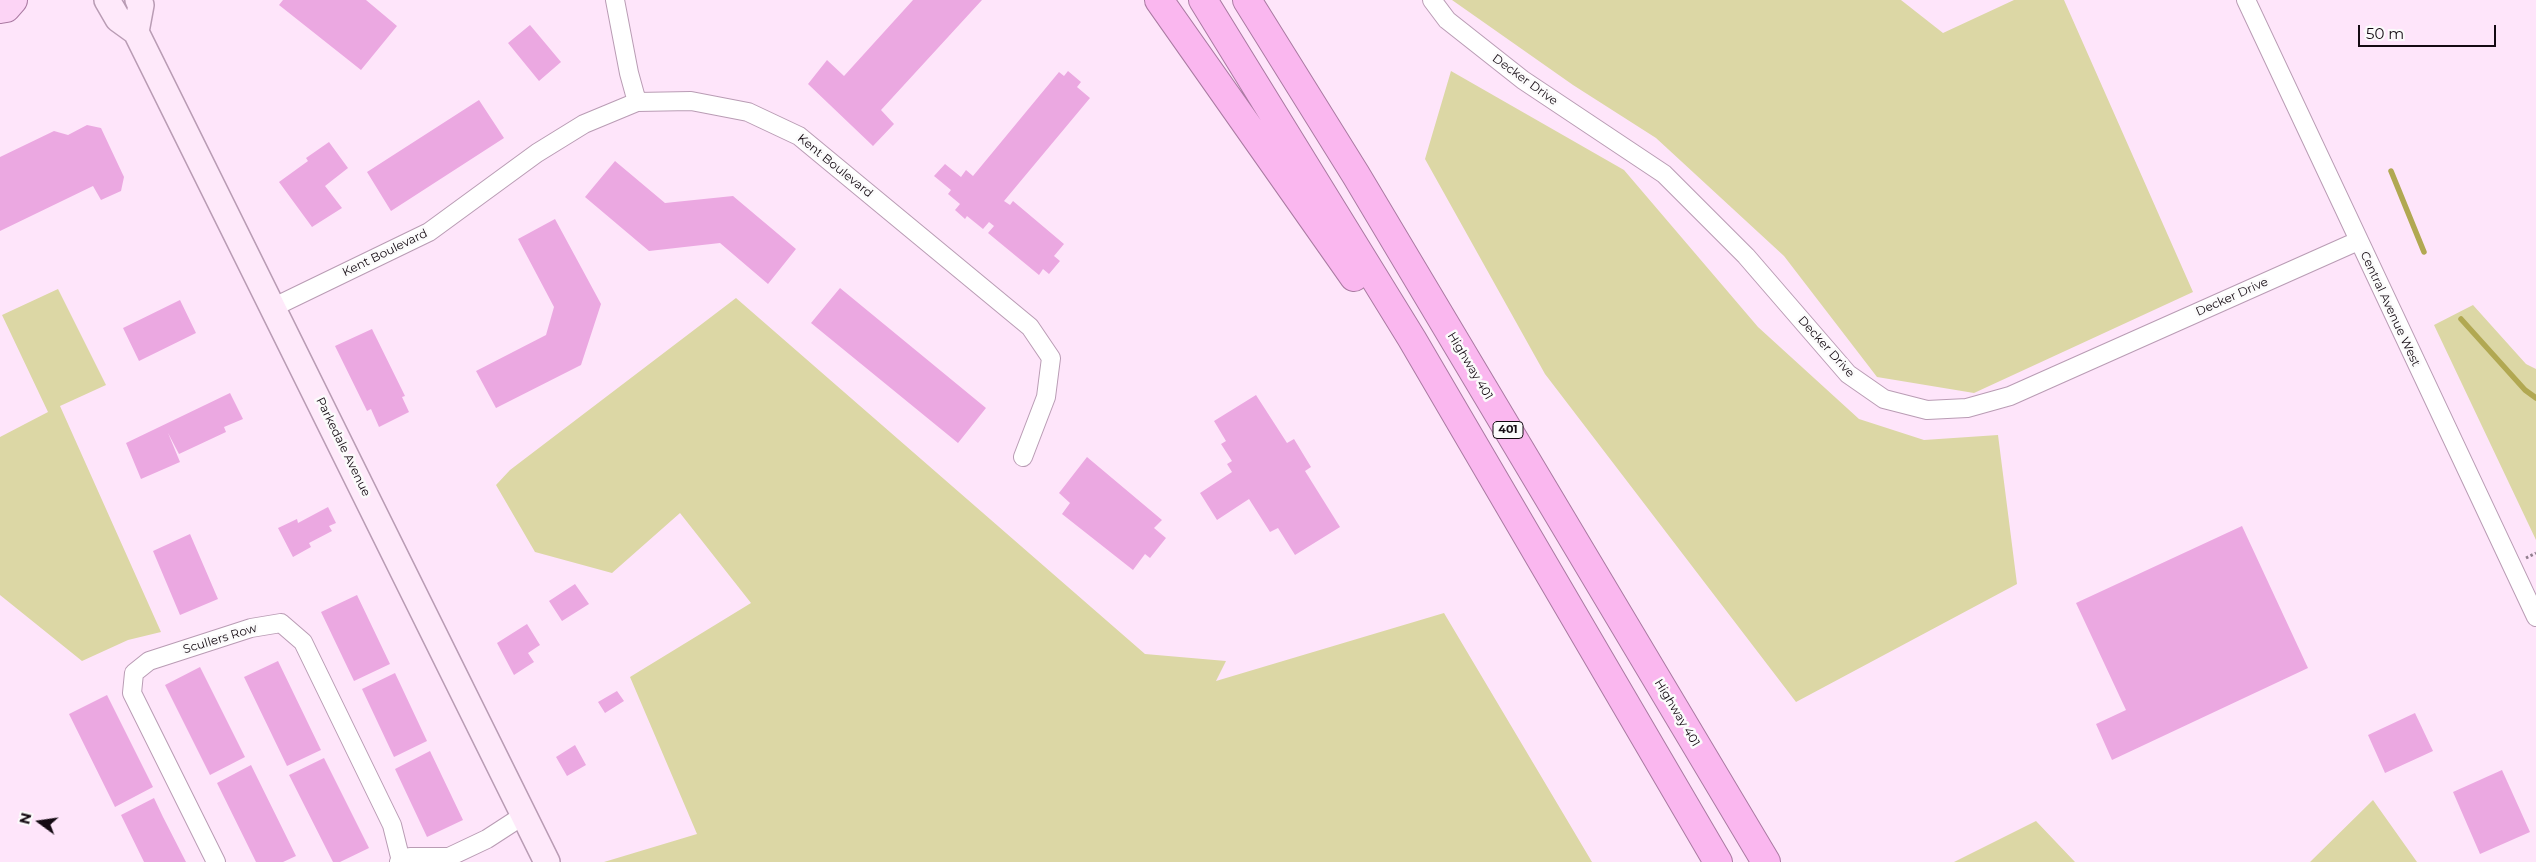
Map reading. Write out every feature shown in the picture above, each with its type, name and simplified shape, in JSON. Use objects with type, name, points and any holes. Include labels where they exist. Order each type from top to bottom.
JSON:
[{"type":"highway","points":[[1160,0],[1361,286],[1412,339]]},
{"type":"highway","points":[[1202,0],[1412,339],[1718,862]]},
{"type":"highway","name":"Highway 401","points":[[1247,0],[1356,175],[1766,862]]},
{"type":"highway","points":[[1270,0],[1344,133],[1356,175]]},
{"type":"main road","points":[[0,9],[6,8],[13,0]]},
{"type":"street","name":"Parkedale Avenue","points":[[107,0],[118,19],[136,32],[274,307],[547,862]]},
{"type":"street","points":[[136,32],[141,5],[138,0]]},
{"type":"street","points":[[615,0],[629,73],[637,102]]},
{"type":"street","name":"Decker Drive","points":[[1432,0],[1447,20],[1523,80],[1664,174],[1746,256],[1848,374],[1884,399],[1927,410],[1967,408],[2010,396],[2358,241]]},
{"type":"street","name":"Central Avenue West","points":[[2246,0],[2536,617]]},
{"type":"street","name":"Kent Boulevard","points":[[274,307],[429,232],[537,153],[584,124],[637,102],[691,101],[748,112],[799,136],[1030,327],[1051,358],[1046,396],[1022,457]]},
{"type":"street","name":"Scullers Row","points":[[216,862],[132,693],[134,673],[149,661],[252,628],[281,623],[303,642],[392,825],[400,862]]},
{"type":"street","points":[[400,862],[410,857],[449,857],[487,839],[524,814]]},
{"type":"shaded area","points":[[1452,0],[1901,0],[1943,33],[2014,0],[2064,0],[2193,292],[1974,393],[1877,377],[1784,256],[1656,138],[1573,85]]},
{"type":"shaded area","points":[[1451,71],[1624,170],[1758,327],[1859,419],[1924,440],[1998,435],[2017,584],[1796,702],[1545,374],[1425,159]]},
{"type":"shaded area","points":[[58,289],[106,385],[60,406],[161,632],[128,640],[82,661],[0,595],[0,437],[48,412],[2,315]]},
{"type":"shaded area","points":[[736,298],[1145,654],[1226,661],[1216,681],[1444,613],[1592,862],[604,862],[697,834],[630,677],[751,603],[680,513],[612,573],[535,552],[496,485],[510,470]]},
{"type":"shaded area","points":[[2473,305],[2526,364],[2536,369],[2536,540],[2434,325]]},
{"type":"shaded area","points":[[2373,800],[2417,862],[2310,862]]},
{"type":"shaded area","points":[[2036,821],[2075,862],[1954,862]]},
{"type":"building","points":[[283,0],[366,0],[397,26],[361,70],[279,5]]},
{"type":"building","points":[[913,0],[982,0],[881,110],[894,124],[873,146],[808,84],[827,60],[844,76]]},
{"type":"building","points":[[530,25],[561,62],[539,81],[508,43]]},
{"type":"building","points":[[1068,71],[1081,82],[1077,87],[1090,98],[1004,201],[1010,205],[1013,201],[1064,244],[1054,256],[1060,261],[1049,274],[1043,269],[1039,275],[988,233],[994,226],[989,222],[983,229],[967,216],[965,219],[955,210],[960,204],[948,194],[951,190],[934,176],[945,164],[961,177],[966,170],[973,176],[1059,72],[1064,76]]},
{"type":"building","points":[[479,100],[504,138],[391,211],[367,172]]},
{"type":"building","points":[[87,125],[101,128],[124,177],[121,191],[101,200],[93,186],[0,231],[0,157],[54,131],[68,135]]},
{"type":"building","points":[[329,142],[348,168],[325,186],[342,208],[312,227],[279,182],[308,161],[306,158]]},
{"type":"building","points":[[615,161],[665,203],[733,196],[796,249],[768,284],[720,243],[649,251],[585,197]]},
{"type":"building","points":[[555,219],[601,304],[581,365],[496,408],[476,371],[546,335],[554,307],[518,239]]},
{"type":"building","points":[[840,288],[986,408],[958,443],[811,323]]},
{"type":"building","points":[[180,300],[196,333],[139,361],[123,328]]},
{"type":"building","points":[[372,329],[405,396],[402,397],[409,412],[379,427],[371,409],[367,411],[335,346]]},
{"type":"building","points":[[230,393],[243,419],[224,427],[226,432],[179,454],[168,433],[180,462],[141,479],[126,443]]},
{"type":"building","points":[[1256,395],[1287,443],[1294,439],[1311,467],[1305,471],[1340,527],[1295,555],[1278,528],[1270,532],[1249,499],[1217,520],[1200,493],[1232,472],[1227,464],[1232,461],[1221,444],[1226,441],[1214,421]]},
{"type":"building","points":[[1087,457],[1162,520],[1154,528],[1166,538],[1150,558],[1145,554],[1133,570],[1062,514],[1070,503],[1059,493]]},
{"type":"building","points":[[328,507],[336,523],[329,526],[332,531],[309,543],[311,547],[293,557],[278,528],[297,519],[298,523]]},
{"type":"building","points":[[2242,526],[2308,668],[2112,760],[2096,724],[2126,710],[2076,603]]},
{"type":"building","points":[[190,534],[218,599],[180,615],[153,551]]},
{"type":"building","points":[[575,584],[589,604],[562,621],[549,601]]},
{"type":"building","points":[[357,595],[390,664],[354,681],[321,612]]},
{"type":"building","points":[[527,624],[540,645],[528,653],[534,662],[514,675],[497,643]]},
{"type":"building","points":[[278,661],[321,750],[287,766],[244,677]]},
{"type":"building","points":[[200,667],[245,757],[210,775],[165,685]]},
{"type":"building","points":[[395,673],[427,741],[394,757],[362,689]]},
{"type":"building","points":[[617,691],[624,701],[605,713],[598,702]]},
{"type":"building","points":[[107,695],[153,787],[115,807],[69,714]]},
{"type":"building","points":[[2415,713],[2433,751],[2385,773],[2368,735]]},
{"type":"building","points":[[575,745],[586,765],[567,776],[556,757]]},
{"type":"building","points":[[430,751],[463,820],[427,837],[395,769]]},
{"type":"building","points":[[324,758],[369,848],[340,862],[333,862],[289,775]]},
{"type":"building","points":[[251,765],[296,856],[283,862],[256,862],[217,783]]},
{"type":"building","points":[[2502,770],[2530,832],[2480,854],[2453,792]]},
{"type":"building","points":[[154,798],[186,862],[144,862],[121,815]]},
{"type":"waterway","points":[[2391,171],[2424,252]]},
{"type":"waterway","points":[[2461,319],[2525,390],[2536,398]]}]
